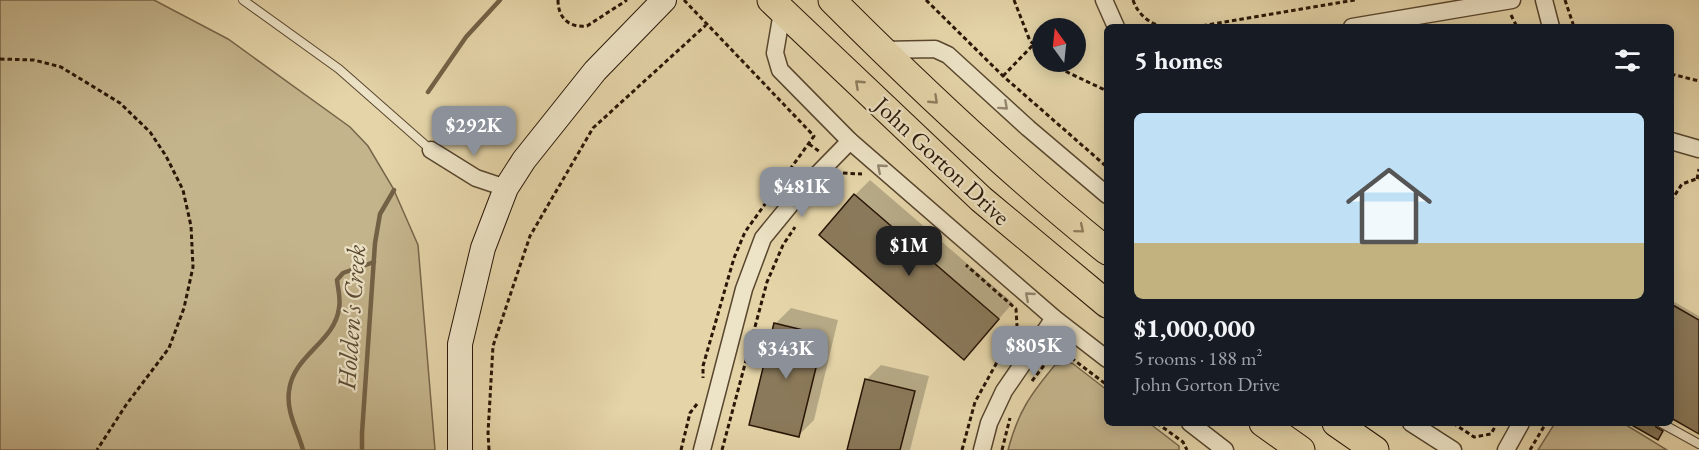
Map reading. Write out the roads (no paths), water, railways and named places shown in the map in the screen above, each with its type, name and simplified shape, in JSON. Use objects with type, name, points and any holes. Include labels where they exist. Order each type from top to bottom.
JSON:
[{"type":"main road","name":"John Gorton Drive","points":[[832,0],[1003,163],[1104,248]]},
{"type":"main road","name":"John Gorton Drive","points":[[777,6],[981,200],[1104,302]]},
{"type":"main road","points":[[1267,426],[1301,450]]},
{"type":"main road","points":[[1340,426],[1375,450]]},
{"type":"street","points":[[460,450],[460,344],[483,248],[506,188],[524,160],[595,71],[664,0]]},
{"type":"street","points":[[1104,0],[1115,24]]},
{"type":"street","points":[[1544,0],[1550,24]]},
{"type":"street","name":"John Gorton Drive","points":[[777,6],[775,53],[780,70],[850,141],[1054,318],[1104,356]]},
{"type":"street","points":[[1377,24],[1512,8]]},
{"type":"street","points":[[882,50],[935,49],[948,55],[1028,128],[1104,192]]},
{"type":"street","points":[[702,450],[744,289],[763,238],[804,188],[850,141]]},
{"type":"street","points":[[1674,144],[1699,149]]},
{"type":"street","points":[[431,150],[476,178],[506,188]]},
{"type":"street","points":[[982,450],[989,423],[1004,391],[1054,318]]},
{"type":"street","points":[[1195,426],[1226,450]]},
{"type":"street","points":[[1416,426],[1453,450]]},
{"type":"street","points":[[1506,450],[1519,426]]},
{"type":"lane","points":[[243,0],[339,69],[431,150]]},
{"type":"lane","points":[[1666,426],[1699,444]]},
{"type":"waterway","name":"Holden's Creek","points":[[428,92],[466,37],[500,0]]},
{"type":"waterway","name":"Holden's Creek","points":[[362,450],[375,243],[380,214],[394,190]]},
{"type":"waterway","points":[[303,450],[289,406],[292,378],[336,320],[340,301],[337,280],[343,273],[374,262]]}]
